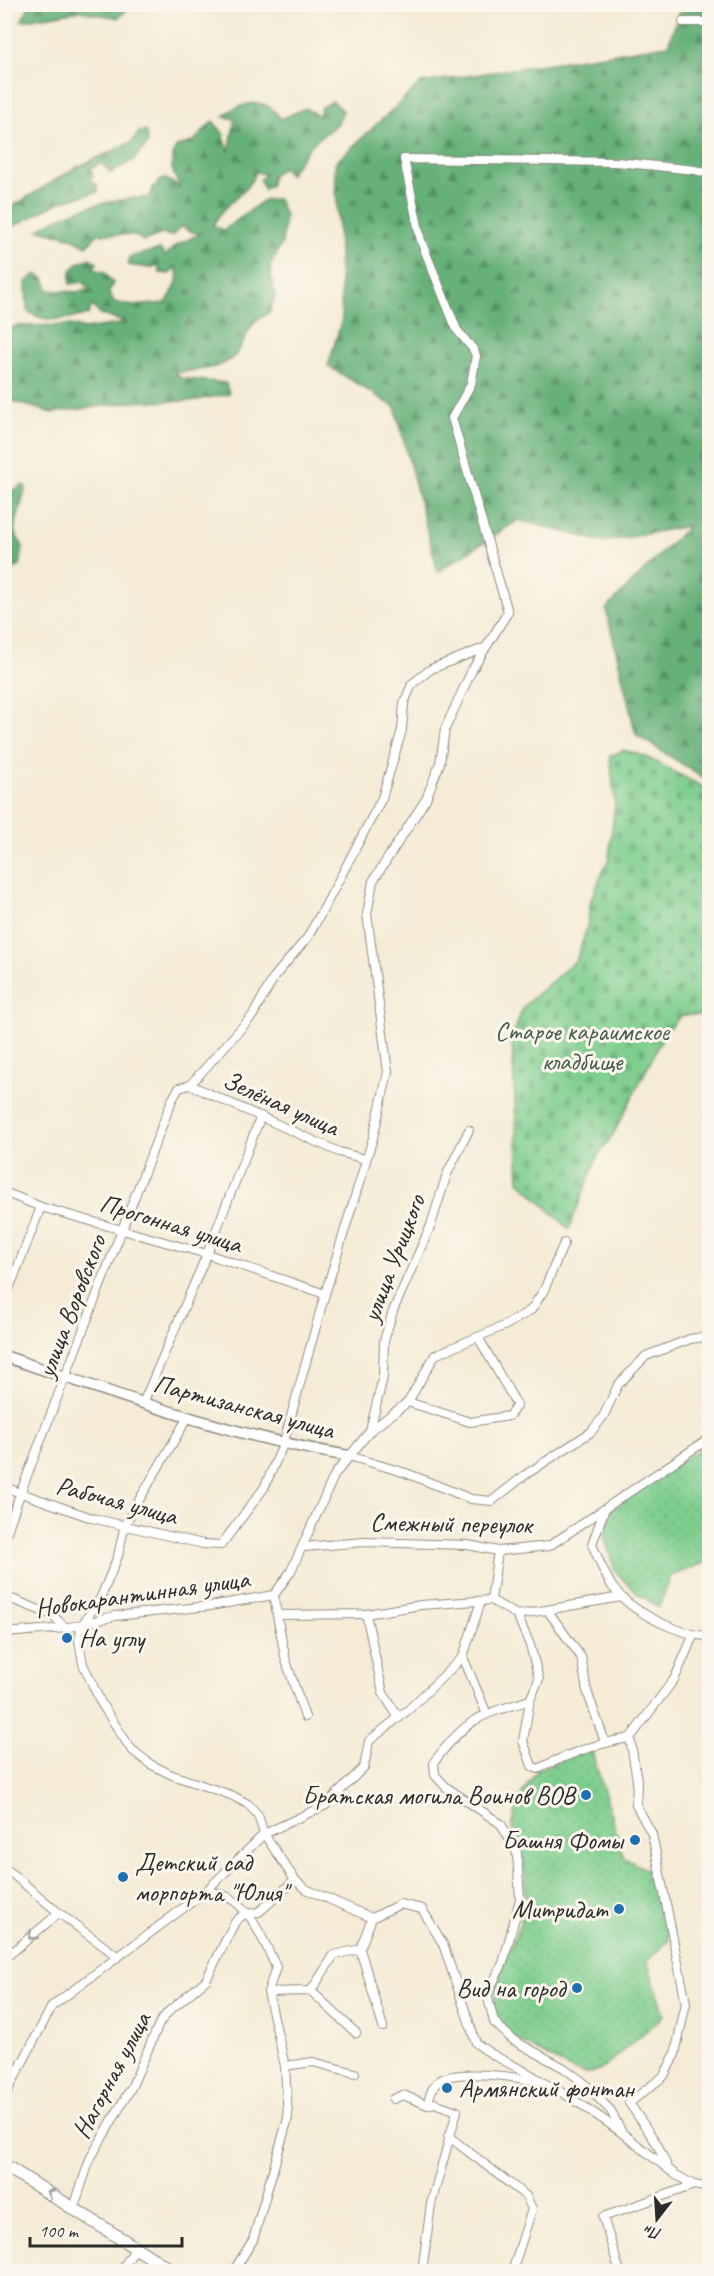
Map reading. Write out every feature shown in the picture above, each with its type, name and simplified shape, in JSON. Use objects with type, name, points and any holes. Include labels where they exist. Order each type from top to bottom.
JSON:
[{"type":"main road","points":[[4,2165],[174,2271]]},
{"type":"street","points":[[683,22],[710,22]]},
{"type":"street","points":[[284,1445],[388,1072],[367,914],[373,881],[426,799],[440,763],[445,729],[484,648],[508,612],[452,418],[471,384],[476,356],[457,330],[421,241],[404,159],[616,162],[695,170],[710,174]]},
{"type":"street","points":[[189,1085],[253,1014],[274,977],[307,938],[323,910],[382,798],[402,730],[404,704],[412,684],[431,669],[484,648]]},
{"type":"street","name":"Зелёная улица","points":[[179,1088],[189,1085],[339,1152],[365,1159]]},
{"type":"street","name":"улица Воровского","points":[[4,1540],[172,1100],[179,1088]]},
{"type":"street","points":[[142,1402],[207,1254],[261,1116]]},
{"type":"street","name":"улица Урицкого","points":[[274,1595],[291,1571],[335,1474],[370,1431],[383,1377],[384,1341],[393,1311],[431,1225],[447,1174],[469,1130]]},
{"type":"street","name":"Прогонная улица","points":[[4,1192],[41,1207],[207,1254],[325,1294]]},
{"type":"street","points":[[4,1302],[41,1207]]},
{"type":"street","points":[[370,1431],[408,1402],[435,1355],[506,1326],[531,1310],[544,1290],[564,1243]]},
{"type":"street","name":"Партизанская улица","points":[[4,1356],[188,1417],[284,1445],[349,1456],[406,1473],[471,1499],[492,1502],[525,1474],[591,1432],[603,1417],[618,1385],[646,1356],[690,1339],[710,1336]]},
{"type":"street","points":[[408,1402],[470,1422],[509,1416],[517,1405],[478,1337]]},
{"type":"street","points":[[188,1417],[125,1524],[118,1556],[101,1597],[82,1625],[80,1640],[83,1664],[101,1703],[131,1749],[150,1764],[172,1775],[231,1795],[248,1804],[258,1815],[264,1834],[295,1880],[306,1889],[372,1918]]},
{"type":"street","name":"Смежный переулок","points":[[303,1547],[365,1542],[468,1545],[498,1551],[549,1546],[710,1438]]},
{"type":"street","name":"Рабочая улица","points":[[4,1487],[92,1518],[203,1544],[221,1545],[264,1488],[284,1445]]},
{"type":"street","points":[[604,1511],[592,1544],[611,1585],[621,1597],[658,1621],[693,1636],[709,1636]]},
{"type":"street","points":[[498,1551],[491,1600],[517,1615],[530,1645],[539,1679],[530,1700],[523,1741],[532,1766],[538,1769],[574,1752],[605,1742],[630,1738],[675,1677],[693,1636]]},
{"type":"street","name":"Новокарантинная улица","points":[[4,1633],[66,1628],[115,1616],[210,1606],[274,1595],[277,1615],[366,1614],[421,1605],[491,1600]]},
{"type":"street","points":[[4,1596],[52,1615],[66,1628]]},
{"type":"street","points":[[517,1615],[621,1597]]},
{"type":"street","points":[[4,2098],[52,2006],[205,1893],[264,1834],[326,1804],[364,1767],[369,1741],[399,1718],[463,1657],[481,1601]]},
{"type":"street","points":[[548,1611],[581,1657],[588,1691],[605,1742]]},
{"type":"street","points":[[366,1614],[383,1693],[399,1718]]},
{"type":"street","points":[[277,1615],[286,1661],[305,1717]]},
{"type":"street","points":[[463,1657],[486,1712]]},
{"type":"street","points":[[530,1700],[486,1712],[452,1738],[434,1762],[435,1775],[446,1787],[501,1824],[517,1853],[520,1899],[503,1963],[487,1994],[494,2022],[513,2040],[564,2068],[583,2082],[611,2111],[622,2133]]},
{"type":"street","points":[[630,1738],[637,1780],[636,1805],[652,1834],[686,2003],[675,2054],[664,2076],[629,2103],[657,2144],[664,2163],[675,2175]]},
{"type":"street","points":[[4,1867],[58,1913],[117,1956]]},
{"type":"street","name":"Нагорная улица","points":[[74,2207],[90,2159],[132,2086],[160,2022],[169,2011],[206,1980],[214,1968],[229,1931],[243,1916],[260,1912],[295,1880]]},
{"type":"street","points":[[205,1893],[218,1892],[228,1897],[250,1916],[260,1930],[276,1967],[268,1992],[285,2067],[288,2118],[253,2240],[233,2271]]},
{"type":"street","points":[[383,2027],[360,1949],[372,1918],[400,1904],[422,1909],[443,1944],[476,2043],[488,2054],[528,2070],[545,2084],[574,2100],[622,2133],[675,2175],[694,2185],[710,2188]]},
{"type":"street","points":[[4,1959],[58,1913]]},
{"type":"street","points":[[311,1991],[334,1955],[360,1949]]},
{"type":"street","points":[[268,1992],[311,1991],[356,2033]]},
{"type":"street","points":[[285,2067],[313,2062],[355,2073]]},
{"type":"street","points":[[428,2105],[430,2092],[438,2081],[450,2076],[471,2074],[545,2084]]},
{"type":"street","points":[[393,2099],[403,2095],[428,2105],[434,2103],[456,2111],[431,2204],[422,2271]]},
{"type":"street","points":[[448,2136],[525,2196],[532,2209],[512,2271]]},
{"type":"street","points":[[620,2271],[603,2217],[694,2185]]},
{"type":"street","points":[[120,2271],[137,2246]]},
{"type":"green space","points":[[30,5],[134,5],[118,18],[80,11],[21,21]]},
{"type":"green space","points":[[682,5],[709,5],[709,781],[636,735],[606,609],[688,526],[603,542],[518,520],[438,572],[395,407],[328,366],[342,319],[335,163],[421,83],[668,45]]},
{"type":"green space","points":[[333,101],[343,111],[338,123],[310,146],[289,175],[283,167],[272,176],[271,184],[264,190],[260,180],[265,174],[256,172],[247,187],[223,211],[213,226],[224,230],[264,200],[278,199],[285,216],[282,243],[270,267],[275,295],[270,312],[251,327],[236,354],[224,364],[175,373],[181,378],[226,383],[229,394],[191,401],[132,402],[52,413],[12,401],[5,403],[5,331],[15,326],[71,325],[85,329],[126,323],[100,314],[92,305],[88,315],[65,319],[41,318],[27,311],[26,282],[36,274],[45,279],[48,290],[76,292],[90,289],[83,282],[70,284],[71,270],[80,262],[90,258],[97,263],[93,269],[104,272],[113,283],[109,292],[114,302],[133,306],[166,303],[177,282],[176,267],[169,274],[160,273],[158,265],[150,268],[128,265],[129,257],[160,249],[165,256],[175,246],[201,233],[191,232],[181,226],[172,236],[162,234],[144,241],[134,235],[98,234],[87,246],[70,237],[38,230],[77,210],[121,200],[150,197],[153,187],[164,178],[180,187],[172,168],[176,147],[194,141],[213,121],[223,133],[229,152],[235,119],[223,117],[239,107],[252,104],[265,105],[281,119],[305,108],[319,116],[321,107]]},
{"type":"green space","points":[[146,131],[148,143],[134,160],[111,173],[101,163],[91,168],[93,175],[90,181],[97,184],[98,192],[62,201],[5,231],[5,211],[75,168],[132,142],[139,132]]},
{"type":"green space","points":[[8,482],[13,491],[22,485],[26,487],[14,531],[23,547],[20,566],[13,569],[5,583],[7,535],[4,488]]},
{"type":"green space","name":"Старое караимское кладбище","points":[[624,750],[644,756],[709,790],[709,1015],[682,1015],[666,1031],[614,1133],[597,1157],[569,1229],[519,1181],[512,1039],[523,1007],[577,959],[587,927],[591,900],[609,858],[615,803],[610,756]]},
{"type":"green space","points":[[709,1442],[709,1561],[671,1576],[659,1607],[638,1594],[615,1571],[604,1535],[612,1509]]},
{"type":"green space","points":[[591,1749],[624,1858],[647,1870],[660,1897],[669,1940],[647,1961],[664,2015],[606,2066],[586,2073],[569,2068],[514,2037],[503,2026],[496,2013],[494,2000],[500,1972],[518,1930],[524,1906],[523,1860],[512,1828],[518,1800],[538,1769]]},
{"type":"place","name":"На углу","points":[[67,1638]]},
{"type":"place","name":"Братская могила Воинов ВОВ","points":[[586,1795]]},
{"type":"place","name":"Башня Фомы","points":[[635,1840]]},
{"type":"place","name":"Детский сад морпорта \"Юлия\"","points":[[123,1877]]},
{"type":"place","name":"Митридат","points":[[619,1909]]},
{"type":"place","name":"Вид на город","points":[[577,1988]]},
{"type":"place","name":"Армянский фонтан","points":[[447,2088]]}]
